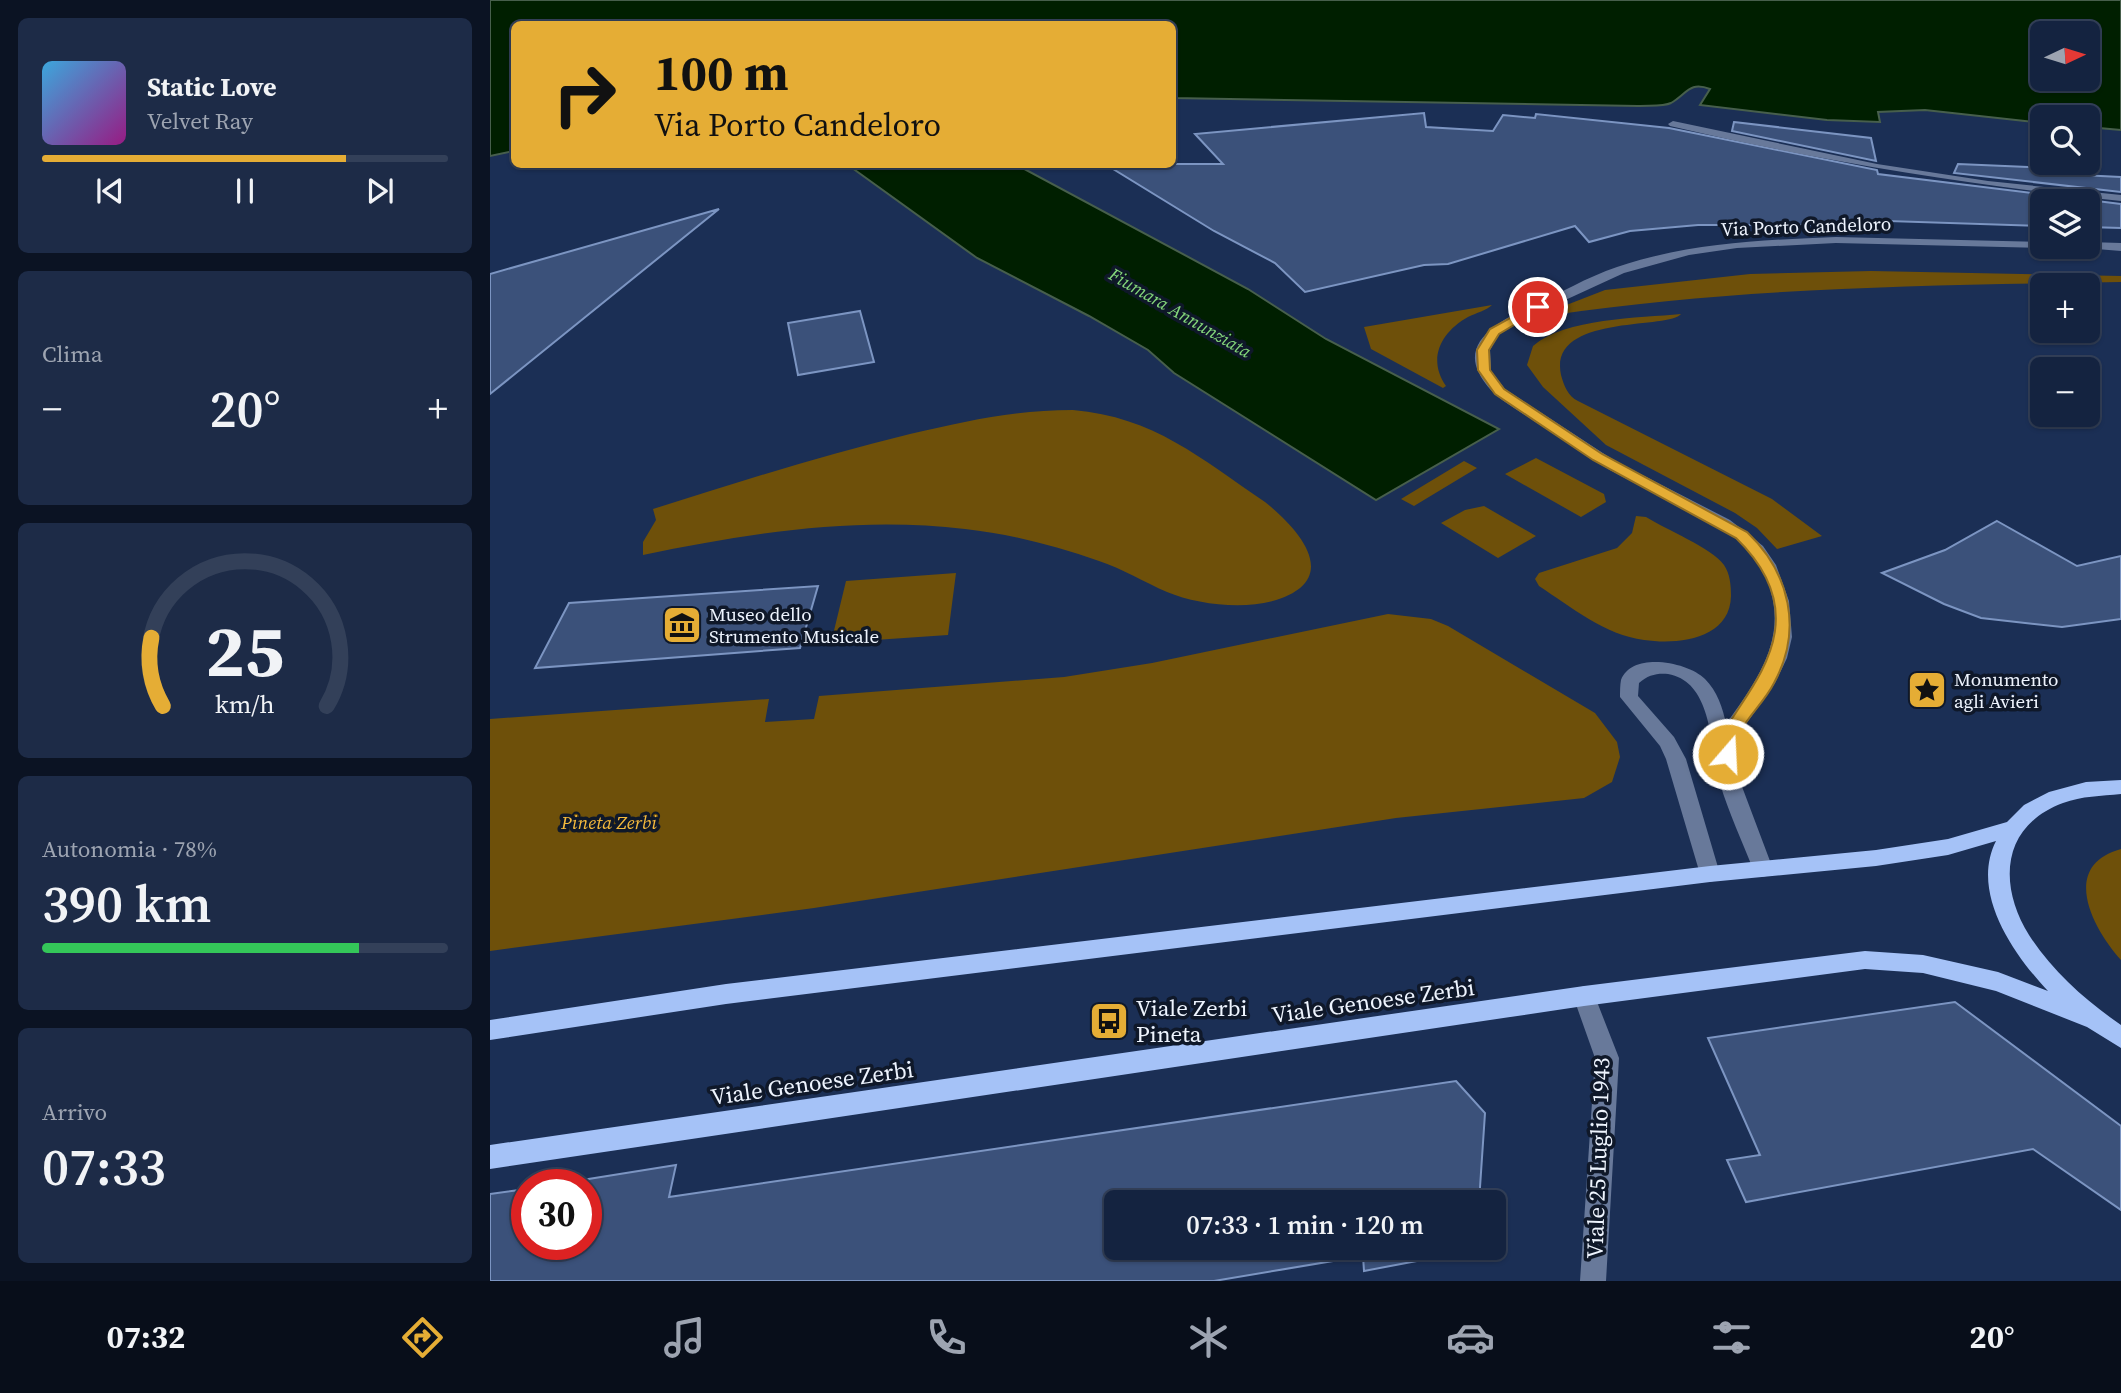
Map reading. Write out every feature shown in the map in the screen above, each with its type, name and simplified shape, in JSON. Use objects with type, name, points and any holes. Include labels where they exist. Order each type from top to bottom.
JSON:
[{"type":"main road","name":"Viale Genoese Zerbi","points":[[2121,787],[2068,791],[2035,805],[2012,828],[2001,851],[1999,878],[2006,908],[2021,940],[2050,980],[2091,1018],[2121,1038]]},
{"type":"main road","name":"Viale Genoese Zerbi","points":[[490,1030],[726,994],[1710,874],[1877,858],[1948,847],[2012,828]]},
{"type":"main road","name":"Viale Genoese Zerbi","points":[[490,1157],[1584,996],[1866,960],[1923,964],[1998,982],[2091,1018]]},
{"type":"street","points":[[1673,124],[1877,167],[1987,184],[2121,198]]},
{"type":"street","name":"Via Porto Candeloro","points":[[1728,777],[1730,733],[1766,683],[1778,658],[1783,637],[1781,601],[1768,565],[1757,550],[1724,523],[1602,459],[1500,392],[1484,370],[1483,350],[1494,331],[1518,317],[1620,270],[1689,252],[1825,241],[2030,245]]},
{"type":"street","points":[[2100,246],[2121,247]]},
{"type":"street","points":[[1710,874],[1667,741],[1629,697],[1630,681],[1636,674],[1656,668],[1668,668],[1692,677],[1706,692],[1728,777],[1763,869]]},
{"type":"street","name":"Viale 25 Luglio 1943","points":[[1584,996],[1606,1058],[1593,1281]]},
{"type":"green space","points":[[1871,271],[2030,274],[2030,283],[1766,293],[1695,298],[1553,315],[1551,311],[1605,290],[1750,274]]},
{"type":"green space","points":[[2100,276],[2121,276],[2121,282],[2100,282]]},
{"type":"green space","points":[[1492,305],[1459,323],[1444,338],[1437,356],[1440,376],[1446,386],[1443,388],[1371,349],[1364,327]]},
{"type":"green space","points":[[1681,314],[1672,319],[1612,327],[1590,333],[1573,342],[1562,355],[1561,375],[1567,390],[1578,401],[1772,499],[1822,536],[1777,549],[1757,528],[1735,513],[1606,445],[1543,387],[1527,365],[1533,346],[1564,330],[1624,318]]},
{"type":"green space","points":[[1073,410],[1128,421],[1175,442],[1265,502],[1289,524],[1307,550],[1311,564],[1309,577],[1300,588],[1269,602],[1239,605],[1208,603],[1179,597],[1108,564],[1049,546],[982,531],[924,525],[884,524],[803,529],[643,555],[643,542],[656,520],[653,509],[813,460],[910,434],[1010,414]]},
{"type":"green space","points":[[1536,458],[1604,494],[1606,502],[1581,517],[1505,474]]},
{"type":"green space","points":[[1464,461],[1477,468],[1414,506],[1401,499]]},
{"type":"green space","points":[[1484,506],[1536,536],[1498,558],[1441,523],[1465,510]]},
{"type":"green space","points":[[1636,516],[1646,517],[1688,539],[1724,565],[1728,572],[1731,596],[1722,622],[1712,630],[1687,640],[1658,641],[1630,637],[1589,619],[1539,586],[1535,579],[1539,573],[1617,548],[1632,533]]},
{"type":"green space","points":[[956,573],[948,635],[831,643],[846,581]]},
{"type":"green space","name":"Pineta Zerbi","points":[[1388,614],[1431,619],[1448,626],[1595,713],[1617,742],[1620,757],[1612,782],[1584,798],[1396,818],[814,908],[490,951],[490,719],[769,699],[765,722],[814,719],[819,696],[1064,677],[1152,663]]},
{"type":"green space","points":[[2121,849],[2121,960],[2100,932],[2092,916],[2086,883],[2091,869],[2102,857]]},
{"type":"water","points":[[490,0],[2121,0],[2121,130],[2100,128],[2100,105],[2030,105],[2030,122],[1925,110],[1878,112],[1880,122],[1827,120],[1700,105],[1710,89],[1703,87],[1689,90],[1671,103],[1655,106],[1176,98],[1176,21],[511,21],[511,152],[490,156]]},
{"type":"water","name":"Fiumara Annunziata","points":[[852,168],[1023,168],[1248,289],[1326,339],[1499,429],[1376,500],[1174,373],[1148,350],[977,258]]},
{"type":"building","points":[[1424,113],[1426,127],[1493,131],[1503,115],[1535,118],[1536,114],[1669,128],[1877,170],[1878,174],[2030,193],[2030,226],[1858,220],[1861,225],[1698,225],[1630,231],[1589,242],[1575,226],[1448,264],[1424,265],[1305,292],[1275,263],[1214,231],[1112,168],[1176,168],[1176,164],[1223,164],[1195,134]]},
{"type":"building","points":[[1734,122],[1871,138],[1876,161],[1732,131]]},
{"type":"building","points":[[1958,164],[2030,167],[2030,175],[2121,177],[2121,192],[2100,189],[1954,173]]},
{"type":"building","points":[[2100,201],[2121,204],[2121,228],[2100,227]]},
{"type":"building","points":[[719,209],[490,394],[490,274]]},
{"type":"building","points":[[860,311],[874,362],[798,375],[788,323]]},
{"type":"building","points":[[1997,521],[2077,566],[2121,556],[2121,619],[2062,627],[1981,618],[1944,604],[1882,573],[1945,550]]},
{"type":"building","name":"Museo dello Strumento Musicale","points":[[818,586],[800,648],[535,668],[569,603]]},
{"type":"building","points":[[1955,1002],[2121,1126],[2121,1210],[2033,1149],[1746,1202],[1727,1160],[1760,1155],[1708,1038]]},
{"type":"building","points":[[1456,1081],[1485,1113],[1480,1190],[1104,1190],[1104,1260],[1339,1260],[1214,1281],[490,1281],[490,1194],[511,1191],[511,1260],[602,1260],[602,1177],[676,1165],[669,1197]]},
{"type":"building","points":[[1363,1260],[1422,1260],[1364,1271]]},
{"type":"place","name":"Museo dello Strumento Musicale","points":[[682,625]]},
{"type":"place","name":"Monumento agli Avieri","points":[[1927,690]]},
{"type":"place","name":"Viale Zerbi Pineta","points":[[1109,1021]]},
{"type":"route","points":[[1538,307],[1494,331],[1483,350],[1484,370],[1500,392],[1598,457],[1724,523],[1757,550],[1776,582],[1781,601],[1783,637],[1778,658],[1766,683],[1730,733],[1728,754]]}]
